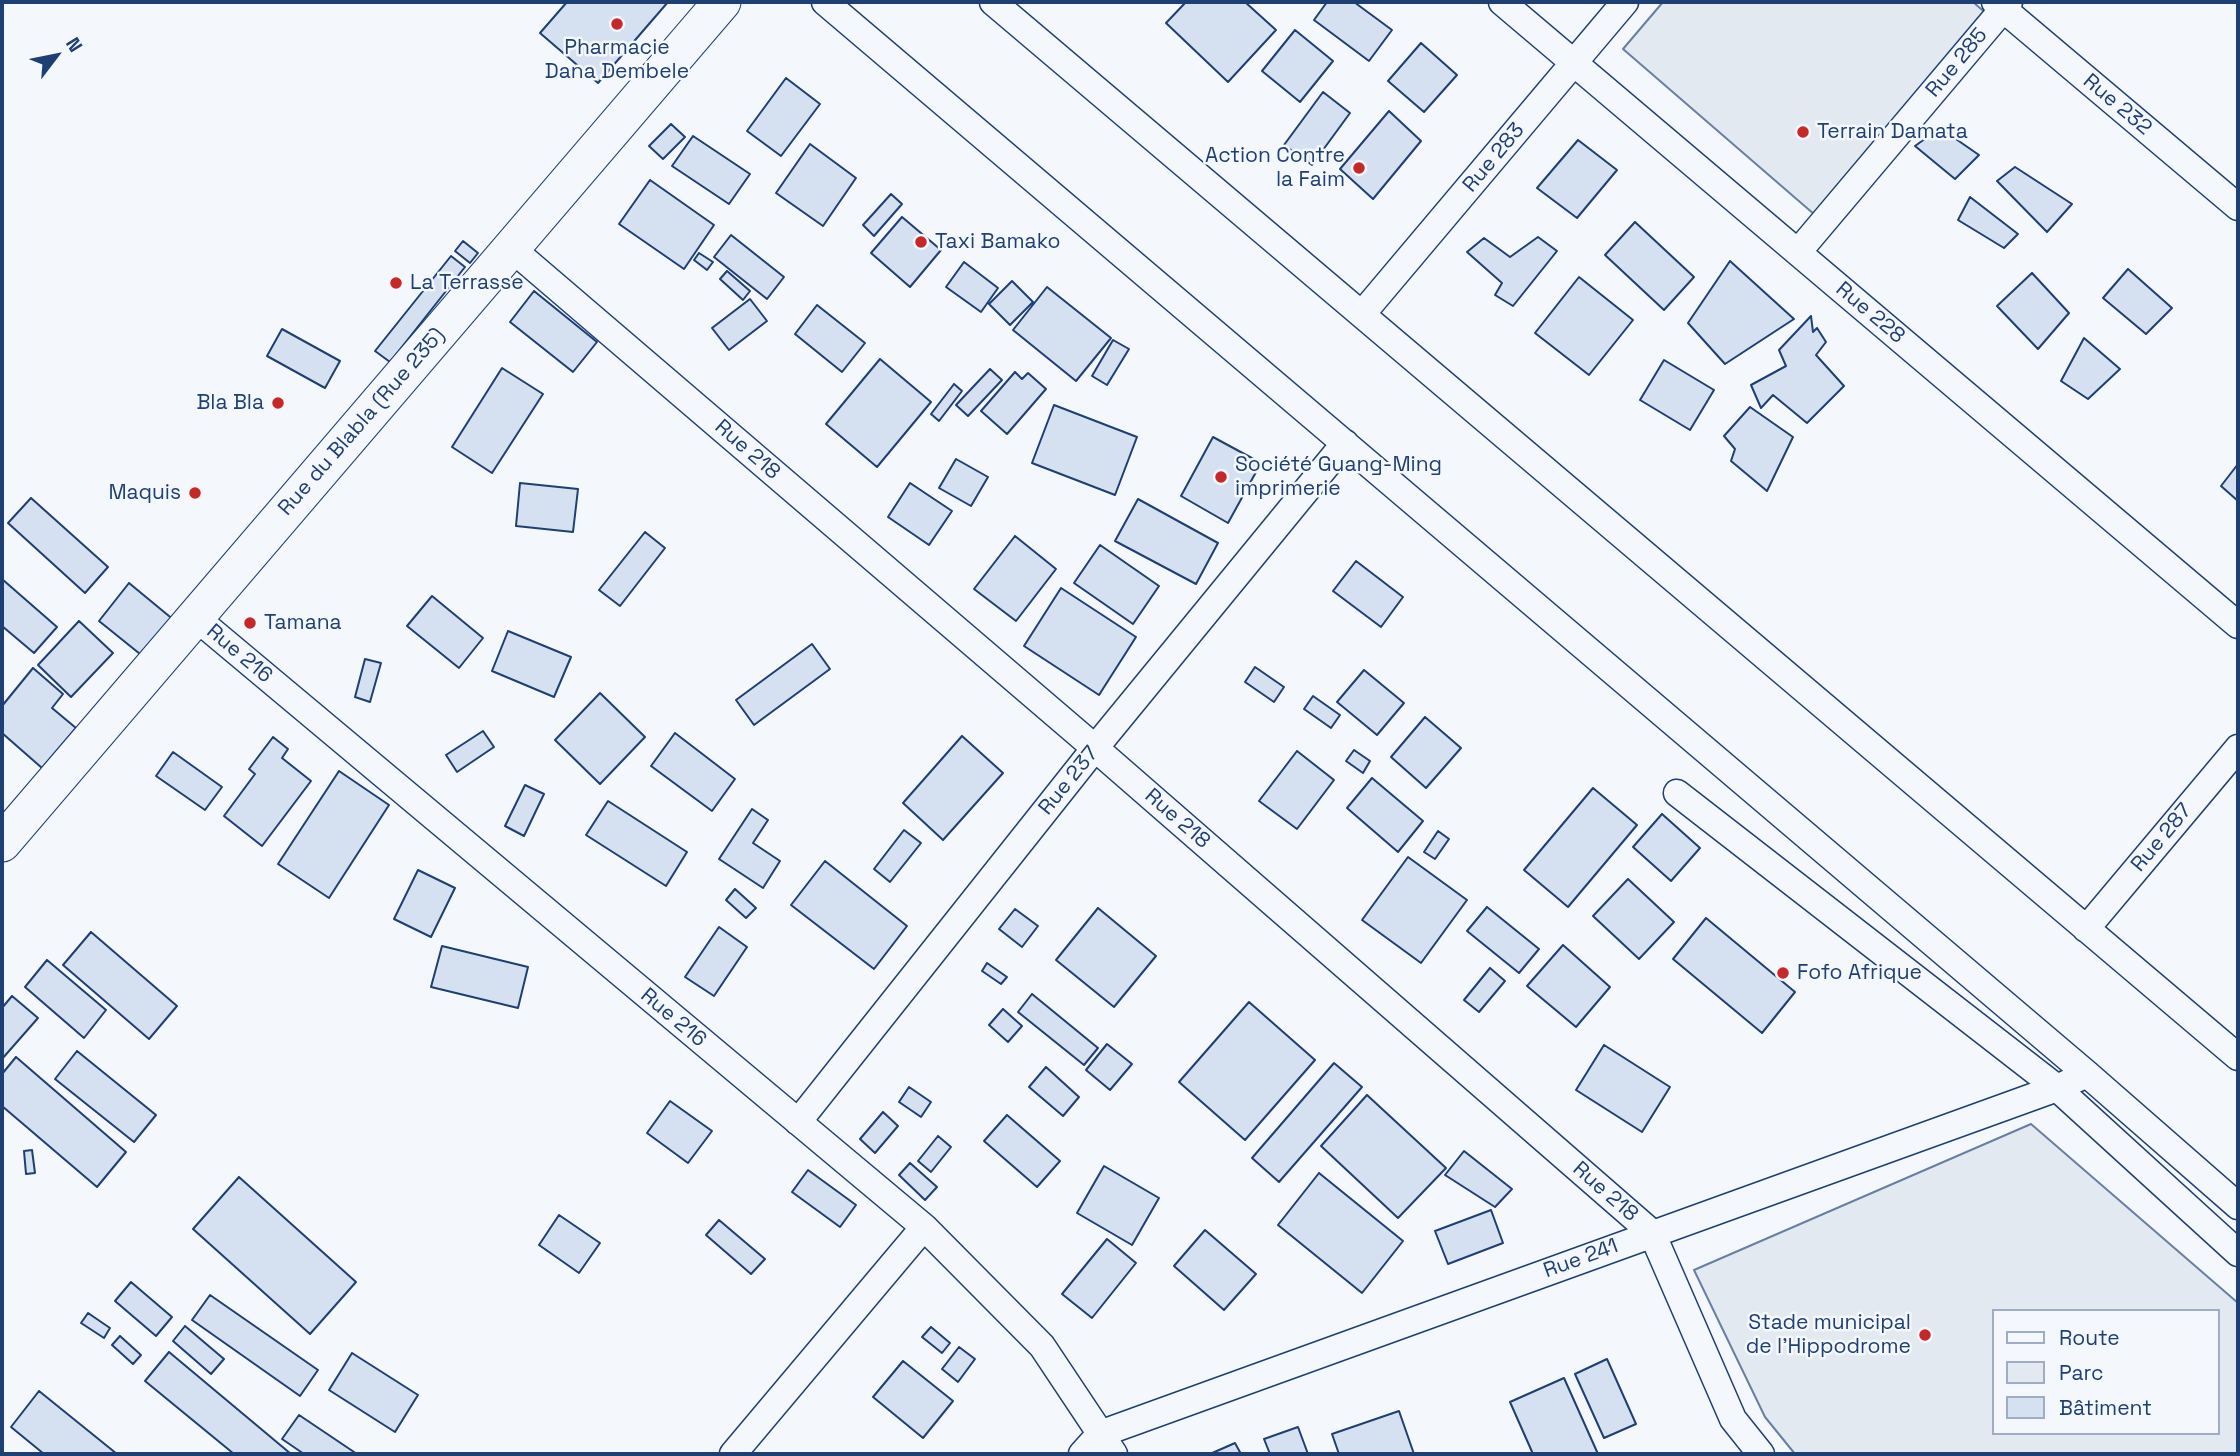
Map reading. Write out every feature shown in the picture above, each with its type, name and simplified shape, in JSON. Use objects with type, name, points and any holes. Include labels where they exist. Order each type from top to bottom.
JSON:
[{"type":"street","name":"Rue du Blabla (Rue 235)","points":[[2,843],[722,2]]},
{"type":"street","points":[[825,2],[2087,1074],[2238,1206]]},
{"type":"street","points":[[993,2],[2238,1057]]},
{"type":"street","name":"Rue 228","points":[[1502,2],[2238,625]]},
{"type":"street","name":"Rue 283","points":[[1362,314],[1625,2]]},
{"type":"street","name":"Rue 232","points":[[2002,4],[2238,208]]},
{"type":"street","name":"Rue 285","points":[[1798,252],[2002,4]]},
{"type":"street","name":"Rue 218","points":[[511,248],[1095,748],[1652,1233],[1733,1419],[1761,1454]]},
{"type":"street","name":"Rue 237","points":[[798,1122],[1095,748],[1345,443]]},
{"type":"street","name":"Rue 216","points":[[195,617],[924,1227],[1042,1346],[1107,1444]]},
{"type":"street","name":"Rue 287","points":[[2087,929],[2238,748]]},
{"type":"street","points":[[1677,793],[2057,1088],[2238,1253]]},
{"type":"street","name":"Rue 241","points":[[1083,1454],[1652,1233],[2057,1088],[2087,1074]]},
{"type":"street","points":[[733,1454],[924,1227]]},
{"type":"green space","name":"Terrain Damata","points":[[1663,2],[1973,2],[1988,15],[1815,215],[1623,49]]},
{"type":"green space","points":[[2031,1124],[2238,1303],[2238,1454],[1795,1454],[1765,1417],[1694,1270]]},
{"type":"building","points":[[567,2],[668,2],[598,83],[540,33]]},
{"type":"building","points":[[1186,2],[1245,2],[1276,30],[1228,82],[1166,23]]},
{"type":"building","points":[[1327,2],[1354,2],[1392,30],[1369,61],[1314,20]]},
{"type":"building","points":[[1295,30],[1333,61],[1300,102],[1262,71]]},
{"type":"building","points":[[1421,43],[1457,75],[1424,112],[1388,81]]},
{"type":"building","points":[[786,78],[820,104],[781,156],[747,131]]},
{"type":"building","points":[[1323,92],[1350,113],[1312,165],[1284,145]]},
{"type":"building","points":[[1389,111],[1421,141],[1373,199],[1340,169]]},
{"type":"building","points":[[671,124],[685,137],[663,159],[649,146]]},
{"type":"building","points":[[1940,128],[1979,155],[1955,179],[1915,146]]},
{"type":"building","points":[[693,136],[750,174],[729,204],[672,166]]},
{"type":"building","points":[[1578,140],[1617,170],[1577,218],[1537,188]]},
{"type":"building","points":[[810,144],[856,178],[823,226],[776,193]]},
{"type":"building","points":[[2015,167],[2072,204],[2047,232],[1997,181]]},
{"type":"building","points":[[650,180],[714,225],[684,269],[619,224]]},
{"type":"building","points":[[891,194],[902,204],[874,236],[863,225]]},
{"type":"building","points":[[1970,197],[2018,234],[2004,248],[1958,220]]},
{"type":"building","points":[[902,217],[941,250],[910,287],[871,253]]},
{"type":"building","points":[[1635,222],[1694,277],[1664,310],[1605,255]]},
{"type":"building","points":[[731,235],[784,277],[767,299],[714,257]]},
{"type":"building","points":[[1538,237],[1557,251],[1513,306],[1495,295],[1502,283],[1467,252],[1484,238],[1510,257]]},
{"type":"building","points":[[463,241],[478,253],[470,263],[455,251]]},
{"type":"building","points":[[699,253],[713,262],[707,270],[694,260]]},
{"type":"building","points":[[451,256],[465,267],[390,362],[375,351]]},
{"type":"building","points":[[1730,261],[1794,319],[1725,364],[1688,323]]},
{"type":"building","points":[[964,262],[998,288],[981,312],[946,287]]},
{"type":"building","points":[[2128,269],[2172,308],[2146,334],[2103,298]]},
{"type":"building","points":[[727,271],[750,291],[743,300],[720,279]]},
{"type":"building","points":[[2032,273],[2069,313],[2038,349],[1997,306]]},
{"type":"building","points":[[1579,277],[1633,320],[1589,375],[1535,333]]},
{"type":"building","points":[[1012,281],[1033,302],[1010,325],[989,304]]},
{"type":"building","points":[[1047,287],[1111,338],[1076,381],[1013,330]]},
{"type":"building","points":[[534,291],[597,342],[573,372],[510,322]]},
{"type":"building","points":[[750,299],[767,321],[729,350],[712,328]]},
{"type":"building","points":[[817,305],[865,343],[842,372],[795,334]]},
{"type":"building","points":[[1811,316],[1813,332],[1817,328],[1826,342],[1816,355],[1844,386],[1807,423],[1773,395],[1761,408],[1751,385],[1786,366],[1779,350]]},
{"type":"building","points":[[282,329],[340,361],[325,388],[267,356]]},
{"type":"building","points":[[2084,338],[2120,369],[2088,399],[2061,381]]},
{"type":"building","points":[[1113,340],[1129,349],[1107,385],[1092,376]]},
{"type":"building","points":[[880,359],[931,402],[877,467],[826,424]]},
{"type":"building","points":[[1664,360],[1714,390],[1690,430],[1640,400]]},
{"type":"building","points":[[502,368],[543,394],[492,473],[452,447]]},
{"type":"building","points":[[990,369],[1002,380],[968,416],[956,405]]},
{"type":"building","points":[[1015,372],[1022,379],[1028,373],[1046,389],[1007,434],[981,411]]},
{"type":"building","points":[[954,384],[962,391],[939,421],[931,414]]},
{"type":"building","points":[[1054,405],[1137,437],[1115,495],[1032,463]]},
{"type":"building","points":[[1750,407],[1793,437],[1767,491],[1731,461],[1735,449],[1724,436]]},
{"type":"building","points":[[1213,437],[1261,463],[1228,523],[1181,496]]},
{"type":"building","points":[[956,459],[988,477],[971,506],[939,488]]},
{"type":"building","points":[[2238,464],[2238,501],[2221,486]]},
{"type":"building","points":[[520,483],[578,489],[573,532],[516,526]]},
{"type":"building","points":[[910,483],[952,511],[929,545],[888,517]]},
{"type":"building","points":[[31,498],[108,567],[85,593],[8,523]]},
{"type":"building","points":[[1138,499],[1218,543],[1196,584],[1115,541]]},
{"type":"building","points":[[645,532],[665,548],[620,606],[599,590]]},
{"type":"building","points":[[1015,536],[1056,569],[1016,621],[974,589]]},
{"type":"building","points":[[1100,545],[1159,586],[1133,624],[1074,583]]},
{"type":"building","points":[[1356,561],[1403,597],[1381,627],[1333,591]]},
{"type":"building","points":[[2,579],[57,627],[34,653],[2,626]]},
{"type":"building","points":[[129,583],[175,621],[145,658],[99,621]]},
{"type":"building","points":[[1061,588],[1136,637],[1099,695],[1024,646]]},
{"type":"building","points":[[432,596],[483,638],[459,668],[407,626]]},
{"type":"building","points":[[79,621],[113,653],[71,697],[38,665]]},
{"type":"building","points":[[508,631],[571,657],[554,697],[492,671]]},
{"type":"building","points":[[812,644],[830,669],[754,725],[736,700]]},
{"type":"building","points":[[365,659],[381,663],[370,702],[355,697]]},
{"type":"building","points":[[1255,667],[1284,687],[1274,702],[1245,682]]},
{"type":"building","points":[[33,668],[63,694],[52,708],[76,728],[42,768],[2,733],[2,706]]},
{"type":"building","points":[[1364,670],[1404,703],[1377,735],[1337,702]]},
{"type":"building","points":[[600,693],[645,737],[600,784],[555,740]]},
{"type":"building","points":[[1313,696],[1340,715],[1331,728],[1304,709]]},
{"type":"building","points":[[1425,717],[1461,748],[1426,788],[1391,757]]},
{"type":"building","points":[[483,731],[494,747],[457,772],[446,755]]},
{"type":"building","points":[[675,733],[735,779],[712,811],[651,766]]},
{"type":"building","points":[[962,736],[1003,773],[943,840],[903,803]]},
{"type":"building","points":[[273,737],[288,749],[282,758],[311,781],[262,846],[224,816],[255,774],[249,769]]},
{"type":"building","points":[[1354,750],[1370,761],[1363,773],[1346,761]]},
{"type":"building","points":[[1297,751],[1334,780],[1297,829],[1259,801]]},
{"type":"building","points":[[173,752],[222,787],[205,810],[156,776]]},
{"type":"building","points":[[339,771],[389,805],[329,898],[278,864]]},
{"type":"building","points":[[1372,778],[1423,821],[1398,852],[1347,808]]},
{"type":"building","points":[[525,785],[544,794],[524,836],[505,826]]},
{"type":"building","points":[[1593,788],[1637,825],[1568,907],[1524,870]]},
{"type":"building","points":[[608,801],[687,852],[666,886],[586,835]]},
{"type":"building","points":[[752,809],[768,820],[753,843],[780,861],[763,888],[719,859]]},
{"type":"building","points":[[1662,814],[1700,848],[1671,881],[1633,847]]},
{"type":"building","points":[[904,830],[921,843],[890,882],[874,869]]},
{"type":"building","points":[[1438,831],[1449,839],[1435,859],[1424,852]]},
{"type":"building","points":[[1408,857],[1467,900],[1421,963],[1362,920]]},
{"type":"building","points":[[825,861],[907,926],[874,969],[791,905]]},
{"type":"building","points":[[418,870],[455,888],[431,937],[394,919]]},
{"type":"building","points":[[1628,879],[1674,922],[1639,959],[1593,916]]},
{"type":"building","points":[[735,889],[756,908],[746,918],[726,900]]},
{"type":"building","points":[[1487,907],[1539,949],[1519,973],[1467,931]]},
{"type":"building","points":[[1098,908],[1156,956],[1114,1007],[1056,960]]},
{"type":"building","points":[[1015,909],[1038,926],[1022,947],[999,929]]},
{"type":"building","points":[[1706,918],[1795,992],[1762,1033],[1673,959]]},
{"type":"building","points":[[719,927],[747,947],[714,996],[685,977]]},
{"type":"building","points":[[91,932],[177,1006],[149,1039],[63,965]]},
{"type":"building","points":[[1563,945],[1610,987],[1576,1027],[1527,986]]},
{"type":"building","points":[[442,946],[528,967],[518,1008],[431,987]]},
{"type":"building","points":[[47,960],[106,1010],[84,1038],[25,987]]},
{"type":"building","points":[[987,963],[1007,977],[1001,984],[982,971]]},
{"type":"building","points":[[1490,968],[1505,981],[1479,1012],[1464,1000]]},
{"type":"building","points":[[1032,994],[1098,1048],[1084,1065],[1018,1012]]},
{"type":"building","points":[[12,996],[38,1018],[2,1059],[2,1008]]},
{"type":"building","points":[[1249,1002],[1315,1060],[1245,1140],[1179,1082]]},
{"type":"building","points":[[1003,1009],[1022,1026],[1008,1042],[989,1025]]},
{"type":"building","points":[[1107,1044],[1132,1064],[1110,1090],[1086,1070]]},
{"type":"building","points":[[1604,1045],[1670,1087],[1642,1132],[1576,1090]]},
{"type":"building","points":[[77,1051],[156,1115],[134,1142],[55,1079]]},
{"type":"building","points":[[16,1057],[126,1152],[97,1187],[2,1106],[2,1074]]},
{"type":"building","points":[[1334,1063],[1362,1087],[1279,1182],[1252,1158]]},
{"type":"building","points":[[1046,1067],[1079,1097],[1063,1116],[1029,1087]]},
{"type":"building","points":[[909,1087],[931,1102],[921,1117],[899,1102]]},
{"type":"building","points":[[1367,1095],[1446,1168],[1398,1218],[1321,1146]]},
{"type":"building","points":[[670,1101],[712,1131],[688,1163],[647,1133]]},
{"type":"building","points":[[883,1112],[898,1126],[875,1153],[860,1139]]},
{"type":"building","points":[[1007,1115],[1060,1161],[1037,1187],[984,1141]]},
{"type":"building","points":[[938,1136],[951,1147],[931,1172],[918,1161]]},
{"type":"building","points":[[32,1150],[35,1173],[26,1174],[24,1151]]},
{"type":"building","points":[[1464,1151],[1512,1189],[1495,1207],[1445,1175]]},
{"type":"building","points":[[910,1163],[937,1187],[925,1200],[899,1175]]},
{"type":"building","points":[[1104,1166],[1159,1198],[1132,1245],[1077,1213]]},
{"type":"building","points":[[808,1170],[856,1205],[840,1227],[792,1192]]},
{"type":"building","points":[[1319,1173],[1403,1241],[1362,1293],[1278,1225]]},
{"type":"building","points":[[239,1177],[356,1282],[310,1334],[193,1229]]},
{"type":"building","points":[[1491,1210],[1503,1243],[1448,1264],[1435,1231]]},
{"type":"building","points":[[559,1215],[600,1243],[579,1273],[539,1245]]},
{"type":"building","points":[[719,1220],[765,1259],[751,1274],[706,1235]]},
{"type":"building","points":[[1205,1230],[1256,1274],[1224,1310],[1174,1266]]},
{"type":"building","points":[[1107,1239],[1136,1263],[1092,1318],[1062,1294]]},
{"type":"building","points":[[131,1282],[172,1317],[156,1336],[115,1301]]},
{"type":"building","points":[[210,1295],[318,1370],[300,1396],[192,1320]]},
{"type":"building","points":[[88,1313],[110,1328],[104,1338],[81,1323]]},
{"type":"building","points":[[185,1326],[224,1359],[211,1374],[173,1341]]},
{"type":"building","points":[[931,1327],[950,1343],[942,1353],[922,1337]]},
{"type":"building","points":[[120,1336],[141,1355],[133,1364],[112,1345]]},
{"type":"building","points":[[959,1347],[975,1359],[958,1382],[942,1369]]},
{"type":"building","points":[[169,1352],[291,1454],[234,1454],[145,1381]]},
{"type":"building","points":[[352,1353],[418,1395],[395,1432],[329,1390]]},
{"type":"building","points":[[1607,1359],[1636,1424],[1604,1438],[1575,1374]]},
{"type":"building","points":[[903,1361],[953,1401],[923,1438],[873,1397]]},
{"type":"building","points":[[1564,1378],[1598,1454],[1533,1454],[1510,1402]]},
{"type":"building","points":[[39,1391],[117,1454],[44,1454],[11,1427]]},
{"type":"building","points":[[1399,1411],[1414,1454],[1339,1454],[1332,1434]]},
{"type":"building","points":[[299,1415],[357,1454],[304,1454],[282,1439]]},
{"type":"building","points":[[1298,1427],[1308,1454],[1270,1454],[1264,1439]]},
{"type":"building","points":[[1235,1443],[1241,1454],[1210,1454]]},
{"type":"place","name":"Pharmacie Dana Dembele","points":[[617,24]]},
{"type":"place","name":"Terrain Damata","points":[[1803,132]]},
{"type":"place","name":"Action Contre la Faim","points":[[1359,168]]},
{"type":"place","name":"Taxi Bamako","points":[[921,242]]},
{"type":"place","name":"La Terrasse","points":[[396,283]]},
{"type":"place","name":"Bla Bla","points":[[278,403]]},
{"type":"place","name":"Société Guang-Ming imprimerie","points":[[1221,477]]},
{"type":"place","name":"Maquis","points":[[195,493]]},
{"type":"place","name":"Tamana","points":[[250,623]]},
{"type":"place","name":"Fofo Afrique","points":[[1783,973]]},
{"type":"place","name":"Stade municipal de l'Hippodrome","points":[[1925,1335]]}]
